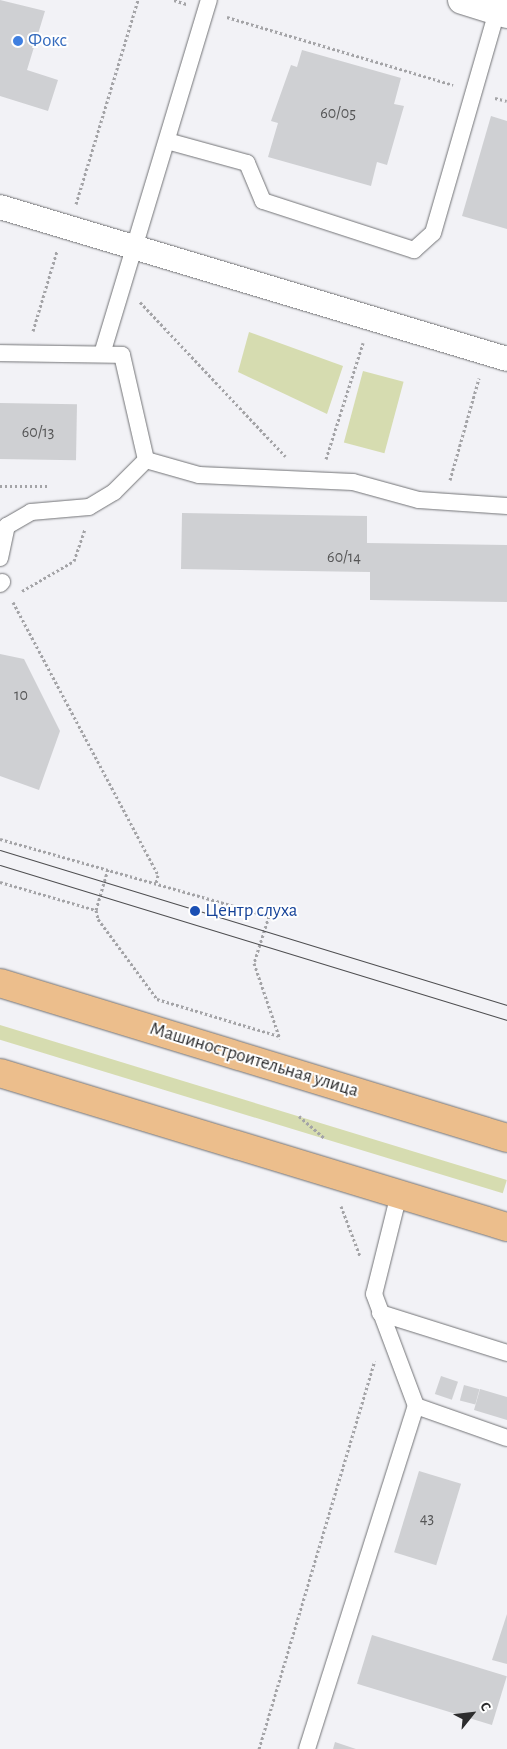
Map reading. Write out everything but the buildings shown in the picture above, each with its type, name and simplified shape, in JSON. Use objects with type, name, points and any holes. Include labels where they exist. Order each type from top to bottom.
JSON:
[{"type":"main road","name":"Машиностроительная улица","points":[[0,983],[507,1138]]},
{"type":"main road","points":[[0,1073],[507,1227]]},
{"type":"street","points":[[462,0],[502,12]]},
{"type":"street","points":[[0,207],[497,356]]},
{"type":"lane","points":[[102,354],[208,6]]},
{"type":"lane","points":[[167,141],[247,163],[263,201],[414,250],[434,233],[473,91],[502,12]]},
{"type":"lane","points":[[0,353],[122,355],[146,460]]},
{"type":"lane","points":[[146,460],[199,475],[353,482],[419,500],[507,506]]},
{"type":"lane","points":[[0,558],[7,526],[31,512],[89,507],[114,492],[146,460]]},
{"type":"lane","points":[[307,1749],[416,1406],[384,1329],[374,1294],[399,1194]]},
{"type":"lane","points":[[380,1313],[507,1353]]},
{"type":"lane","points":[[416,1406],[507,1438]]},
{"type":"path","points":[[26,353],[138,0]]},
{"type":"path","points":[[174,0],[208,6],[507,102]]},
{"type":"path","points":[[124,284],[313,480],[371,319]]},
{"type":"path","points":[[443,502],[497,356]]},
{"type":"path","points":[[0,486],[52,486]]},
{"type":"path","points":[[11,598],[74,561],[83,542],[89,507]]},
{"type":"path","points":[[1,583],[11,598],[158,875],[156,883]]},
{"type":"path","points":[[0,838],[269,916],[254,964],[284,1046]]},
{"type":"path","points":[[108,869],[96,910],[98,919],[157,998],[279,1036]]},
{"type":"path","points":[[0,882],[96,910]]},
{"type":"path","points":[[299,1116],[324,1138]]},
{"type":"path","points":[[338,1198],[374,1294]]},
{"type":"path","points":[[259,1749],[384,1329]]},
{"type":"green space","points":[[249,332],[343,366],[327,414],[238,372]]},
{"type":"green space","points":[[363,371],[404,382],[384,453],[344,442]]},
{"type":"green space","points":[[0,1025],[507,1180],[503,1193],[0,1040]]},
{"type":"tram line","points":[[0,850],[507,1005]]},
{"type":"tram line","points":[[0,865],[507,1020]]},
{"type":"place","name":"Фокс","points":[[18,41]]},
{"type":"place","name":"Центр слуха","points":[[195,911]]}]
